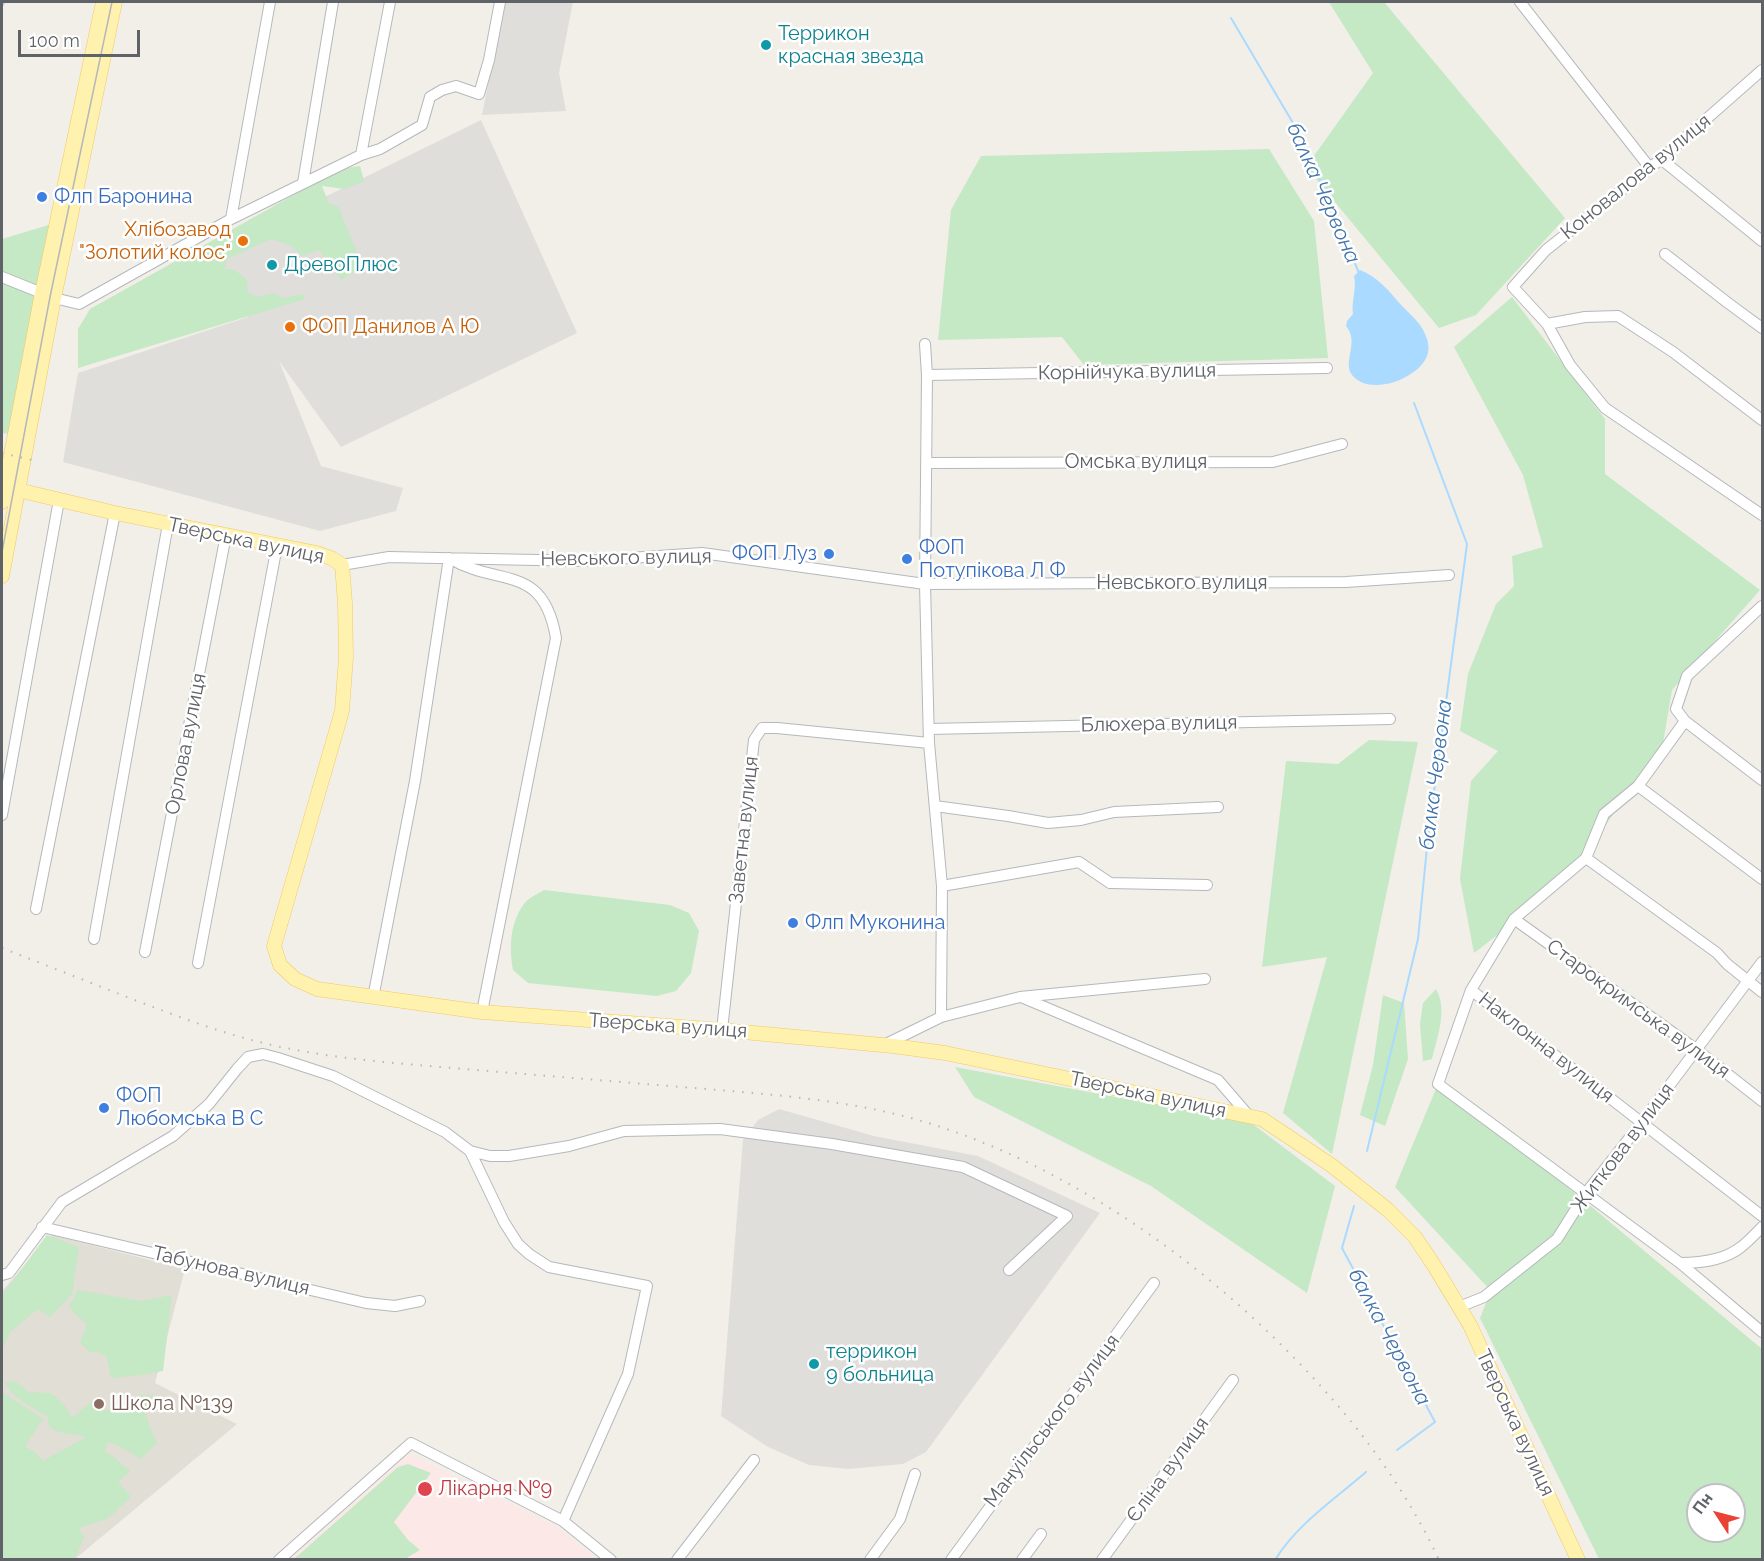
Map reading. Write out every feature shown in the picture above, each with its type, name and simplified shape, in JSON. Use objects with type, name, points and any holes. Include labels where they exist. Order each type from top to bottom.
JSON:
[{"type":"main road","points":[[48,296],[103,2]]},
{"type":"main road","points":[[2,576],[8,488],[48,296],[115,2]]},
{"type":"main road","points":[[2,502],[8,488]]},
{"type":"main road","name":"Тверська вулиця","points":[[8,488],[115,513],[317,553],[342,565],[346,657],[342,711],[274,946],[280,965],[295,979],[317,989],[482,1012],[722,1030],[945,1053],[1262,1119],[1331,1165],[1388,1210],[1415,1237],[1470,1325],[1578,1560]]},
{"type":"street","points":[[231,219],[270,2]]},
{"type":"street","points":[[303,183],[333,2]]},
{"type":"street","points":[[361,155],[390,2]]},
{"type":"street","points":[[2,277],[48,296],[79,304],[231,219],[361,155],[380,149],[422,125],[430,97],[441,90],[456,86],[478,94],[489,60],[500,2]]},
{"type":"street","points":[[1520,2],[1650,168]]},
{"type":"street","name":"Коновалова вулиця","points":[[1547,324],[1512,286],[1546,250],[1661,159],[1762,70]]},
{"type":"street","points":[[1661,159],[1762,241]]},
{"type":"street","points":[[1665,254],[1762,328]]},
{"type":"street","points":[[1762,420],[1673,352],[1618,316],[1585,317],[1547,324],[1570,365],[1605,408],[1762,515]]},
{"type":"street","points":[[925,344],[927,375],[925,584],[929,743],[942,886],[941,1017]]},
{"type":"street","name":"Корнійчука вулиця","points":[[927,375],[1327,368]]},
{"type":"street","name":"Омська вулиця","points":[[927,463],[1273,462],[1342,444]]},
{"type":"street","points":[[2,815],[59,500]]},
{"type":"street","points":[[36,909],[115,513]]},
{"type":"street","points":[[94,939],[168,524]]},
{"type":"street","name":"Орлова вулиця","points":[[145,952],[226,535]]},
{"type":"street","points":[[198,963],[277,546]]},
{"type":"street","name":"Невського вулиця","points":[[342,565],[389,557],[586,561],[702,553],[925,584],[1346,582],[1449,575]]},
{"type":"street","points":[[373,998],[415,781],[449,558],[463,566],[524,583],[538,594],[548,607],[556,638],[482,1012]]},
{"type":"street","points":[[1762,606],[1688,676],[1676,709],[1685,721],[1762,780]]},
{"type":"street","name":"Блюхера вулиця","points":[[929,729],[1390,719]]},
{"type":"street","points":[[1685,721],[1638,786],[1605,814],[1586,858],[1514,919],[1471,990],[1438,1084],[1680,1263],[1762,1332]]},
{"type":"street","name":"Заветна вулиця","points":[[722,1030],[754,740],[762,728],[929,743]]},
{"type":"street","points":[[1638,786],[1762,879]]},
{"type":"street","points":[[935,806],[1048,823],[1081,820],[1114,812],[1218,807]]},
{"type":"street","points":[[1586,858],[1717,953],[1762,992]]},
{"type":"street","points":[[942,886],[1079,862],[1110,883],[1208,885]]},
{"type":"street","name":"Старокримська вулиця","points":[[1514,919],[1696,1050],[1762,1101]]},
{"type":"street","name":"Житкова вулиця","points":[[1459,1307],[1484,1297],[1557,1239],[1586,1193],[1762,962]]},
{"type":"street","points":[[883,1046],[941,1017],[1020,997],[1205,979]]},
{"type":"street","name":"Наклонна вулиця","points":[[1471,990],[1762,1216]]},
{"type":"street","points":[[1020,997],[1218,1080],[1249,1116]]},
{"type":"street","points":[[2,1275],[9,1273],[62,1202],[173,1136],[209,1104],[248,1057],[262,1054],[333,1076],[445,1132],[470,1151],[490,1156],[510,1156],[569,1146],[624,1131],[720,1129],[832,1144],[963,1167],[1067,1216],[1009,1270]]},
{"type":"street","points":[[470,1151],[504,1222],[518,1244],[529,1254],[549,1267],[647,1286],[628,1374],[563,1521]]},
{"type":"street","name":"Табунова вулиця","points":[[42,1227],[366,1303],[395,1306],[420,1300]]},
{"type":"street","points":[[1680,1263],[1695,1263],[1723,1257],[1739,1249],[1762,1227]]},
{"type":"street","name":"Мануїльського вулиця","points":[[951,1560],[1154,1283]]},
{"type":"street","name":"Єліна вулиця","points":[[1102,1560],[1233,1380]]},
{"type":"street","points":[[279,1560],[411,1443],[563,1521],[611,1560]]},
{"type":"street","points":[[677,1560],[754,1460]]},
{"type":"street","points":[[870,1560],[900,1519],[915,1473]]},
{"type":"street","points":[[1022,1560],[1041,1534]]},
{"type":"shaded area","points":[[504,2],[573,2],[559,73],[566,111],[482,115]]},
{"type":"shaded area","points":[[481,120],[577,333],[341,447],[279,361],[321,466],[403,488],[396,511],[320,531],[63,462],[78,373],[248,317],[205,256]]},
{"type":"shaded area","points":[[779,1109],[874,1136],[978,1156],[1100,1213],[926,1452],[903,1464],[848,1469],[809,1465],[768,1447],[721,1416],[743,1140],[758,1120]]},
{"type":"shaded area","name":"Школа №139","points":[[52,1235],[185,1269],[155,1383],[237,1424],[75,1559],[15,1560],[2,1557],[2,1291]]},
{"type":"shaded area","name":"Лікарня №9","points":[[409,1454],[554,1525],[597,1559],[290,1560]]},
{"type":"green space","points":[[1329,2],[1384,2],[1565,218],[1476,315],[1439,328],[1306,167],[1373,73]]},
{"type":"green space","points":[[1269,149],[1314,221],[1328,358],[1084,365],[1062,337],[938,340],[951,210],[981,156]]},
{"type":"green space","points":[[360,166],[364,181],[344,189],[322,186],[329,204],[338,206],[363,267],[341,280],[319,250],[302,256],[290,245],[271,239],[227,259],[224,269],[233,269],[247,280],[248,293],[258,297],[273,293],[284,298],[302,294],[305,299],[78,368],[78,329],[90,309],[340,169]]},
{"type":"green space","points":[[52,224],[10,434],[2,433],[2,239]]},
{"type":"green space","points":[[1512,297],[1605,419],[1605,474],[1760,590],[1672,690],[1663,743],[1565,883],[1474,953],[1460,879],[1471,781],[1498,751],[1460,731],[1468,674],[1496,604],[1514,586],[1512,556],[1543,547],[1523,475],[1454,347]]},
{"type":"green space","points":[[1369,740],[1418,742],[1332,1154],[1283,1113],[1327,957],[1262,967],[1286,761],[1338,764]]},
{"type":"green space","points":[[544,890],[670,905],[689,913],[699,931],[691,973],[676,991],[657,996],[528,983],[513,970],[511,953],[513,927],[524,904]]},
{"type":"green space","points":[[1436,989],[1441,1006],[1440,1024],[1432,1059],[1423,1061],[1420,1024],[1423,1003]]},
{"type":"green space","points":[[1383,995],[1404,1003],[1408,1059],[1385,1126],[1360,1115],[1373,1065]]},
{"type":"green space","points":[[955,1067],[1250,1122],[1335,1186],[1307,1293],[1151,1186],[974,1097]]},
{"type":"green space","points":[[1438,1084],[1581,1198],[1762,1349],[1762,1559],[1599,1559],[1480,1318],[1491,1291],[1395,1187]]},
{"type":"green space","points":[[47,1235],[79,1247],[72,1294],[50,1317],[38,1309],[10,1332],[2,1350],[2,1295]]},
{"type":"green space","points":[[78,1290],[141,1301],[172,1295],[163,1371],[111,1378],[107,1357],[98,1352],[89,1352],[80,1342],[87,1324],[69,1306]]},
{"type":"green space","points":[[15,1381],[28,1392],[51,1393],[65,1406],[72,1418],[91,1402],[103,1411],[129,1404],[141,1395],[154,1396],[144,1408],[157,1443],[141,1459],[107,1442],[105,1451],[130,1471],[118,1482],[131,1497],[107,1519],[78,1528],[84,1537],[75,1559],[2,1559],[2,1392],[43,1419],[25,1446],[43,1461],[86,1437],[63,1433],[49,1427],[48,1417],[18,1398],[5,1383]]},
{"type":"green space","points":[[408,1464],[431,1473],[394,1522],[408,1540],[420,1550],[405,1559],[294,1559],[398,1467]]},
{"type":"water","points":[[1360,270],[1372,276],[1388,290],[1418,322],[1427,339],[1427,356],[1414,372],[1404,378],[1381,385],[1370,385],[1360,381],[1349,370],[1351,339],[1346,326],[1353,314],[1354,276]]},
{"type":"waterway","points":[[2,6],[5,2]]},
{"type":"waterway","name":"балка Червона","points":[[1231,18],[1303,140],[1359,273]]},
{"type":"waterway","name":"балка Червона","points":[[1367,1151],[1418,939],[1428,837],[1467,544],[1414,403]]},
{"type":"waterway","name":"балка Червона","points":[[1354,1206],[1342,1248],[1435,1422],[1397,1450]]},
{"type":"waterway","name":"балка Червона","points":[[1275,1560],[1305,1523],[1366,1472]]},
{"type":"tram line","points":[[2,552],[50,297],[112,2]]},
{"type":"railway","points":[[2,453],[32,460]]},
{"type":"railway","points":[[2,948],[187,1020],[242,1038],[281,1047],[323,1055],[388,1062],[817,1100],[872,1109],[925,1122],[1011,1155],[1053,1175],[1133,1223],[1208,1278],[1271,1335],[1327,1393],[1378,1456],[1421,1524],[1439,1560]]},
{"type":"place","name":"Террикон красная звезда","points":[[766,45]]},
{"type":"place","name":"Флп Баронина","points":[[42,197]]},
{"type":"place","name":"Хлібозавод \"Золотий колос\"","points":[[243,241]]},
{"type":"place","name":"ДревоПлюс","points":[[272,265]]},
{"type":"place","name":"ФОП Данилов А Ю","points":[[290,327]]},
{"type":"place","name":"ФОП Луз","points":[[829,554]]},
{"type":"place","name":"ФОП Потупікова Л Ф","points":[[907,559]]},
{"type":"place","name":"Флп Муконина","points":[[793,923]]},
{"type":"place","name":"ФОП Любомська В С","points":[[104,1108]]},
{"type":"place","name":"террикон 9 больница","points":[[814,1364]]},
{"type":"place","name":"Школа №139","points":[[99,1404]]},
{"type":"place","name":"Лікарня №9","points":[[425,1489]]}]
